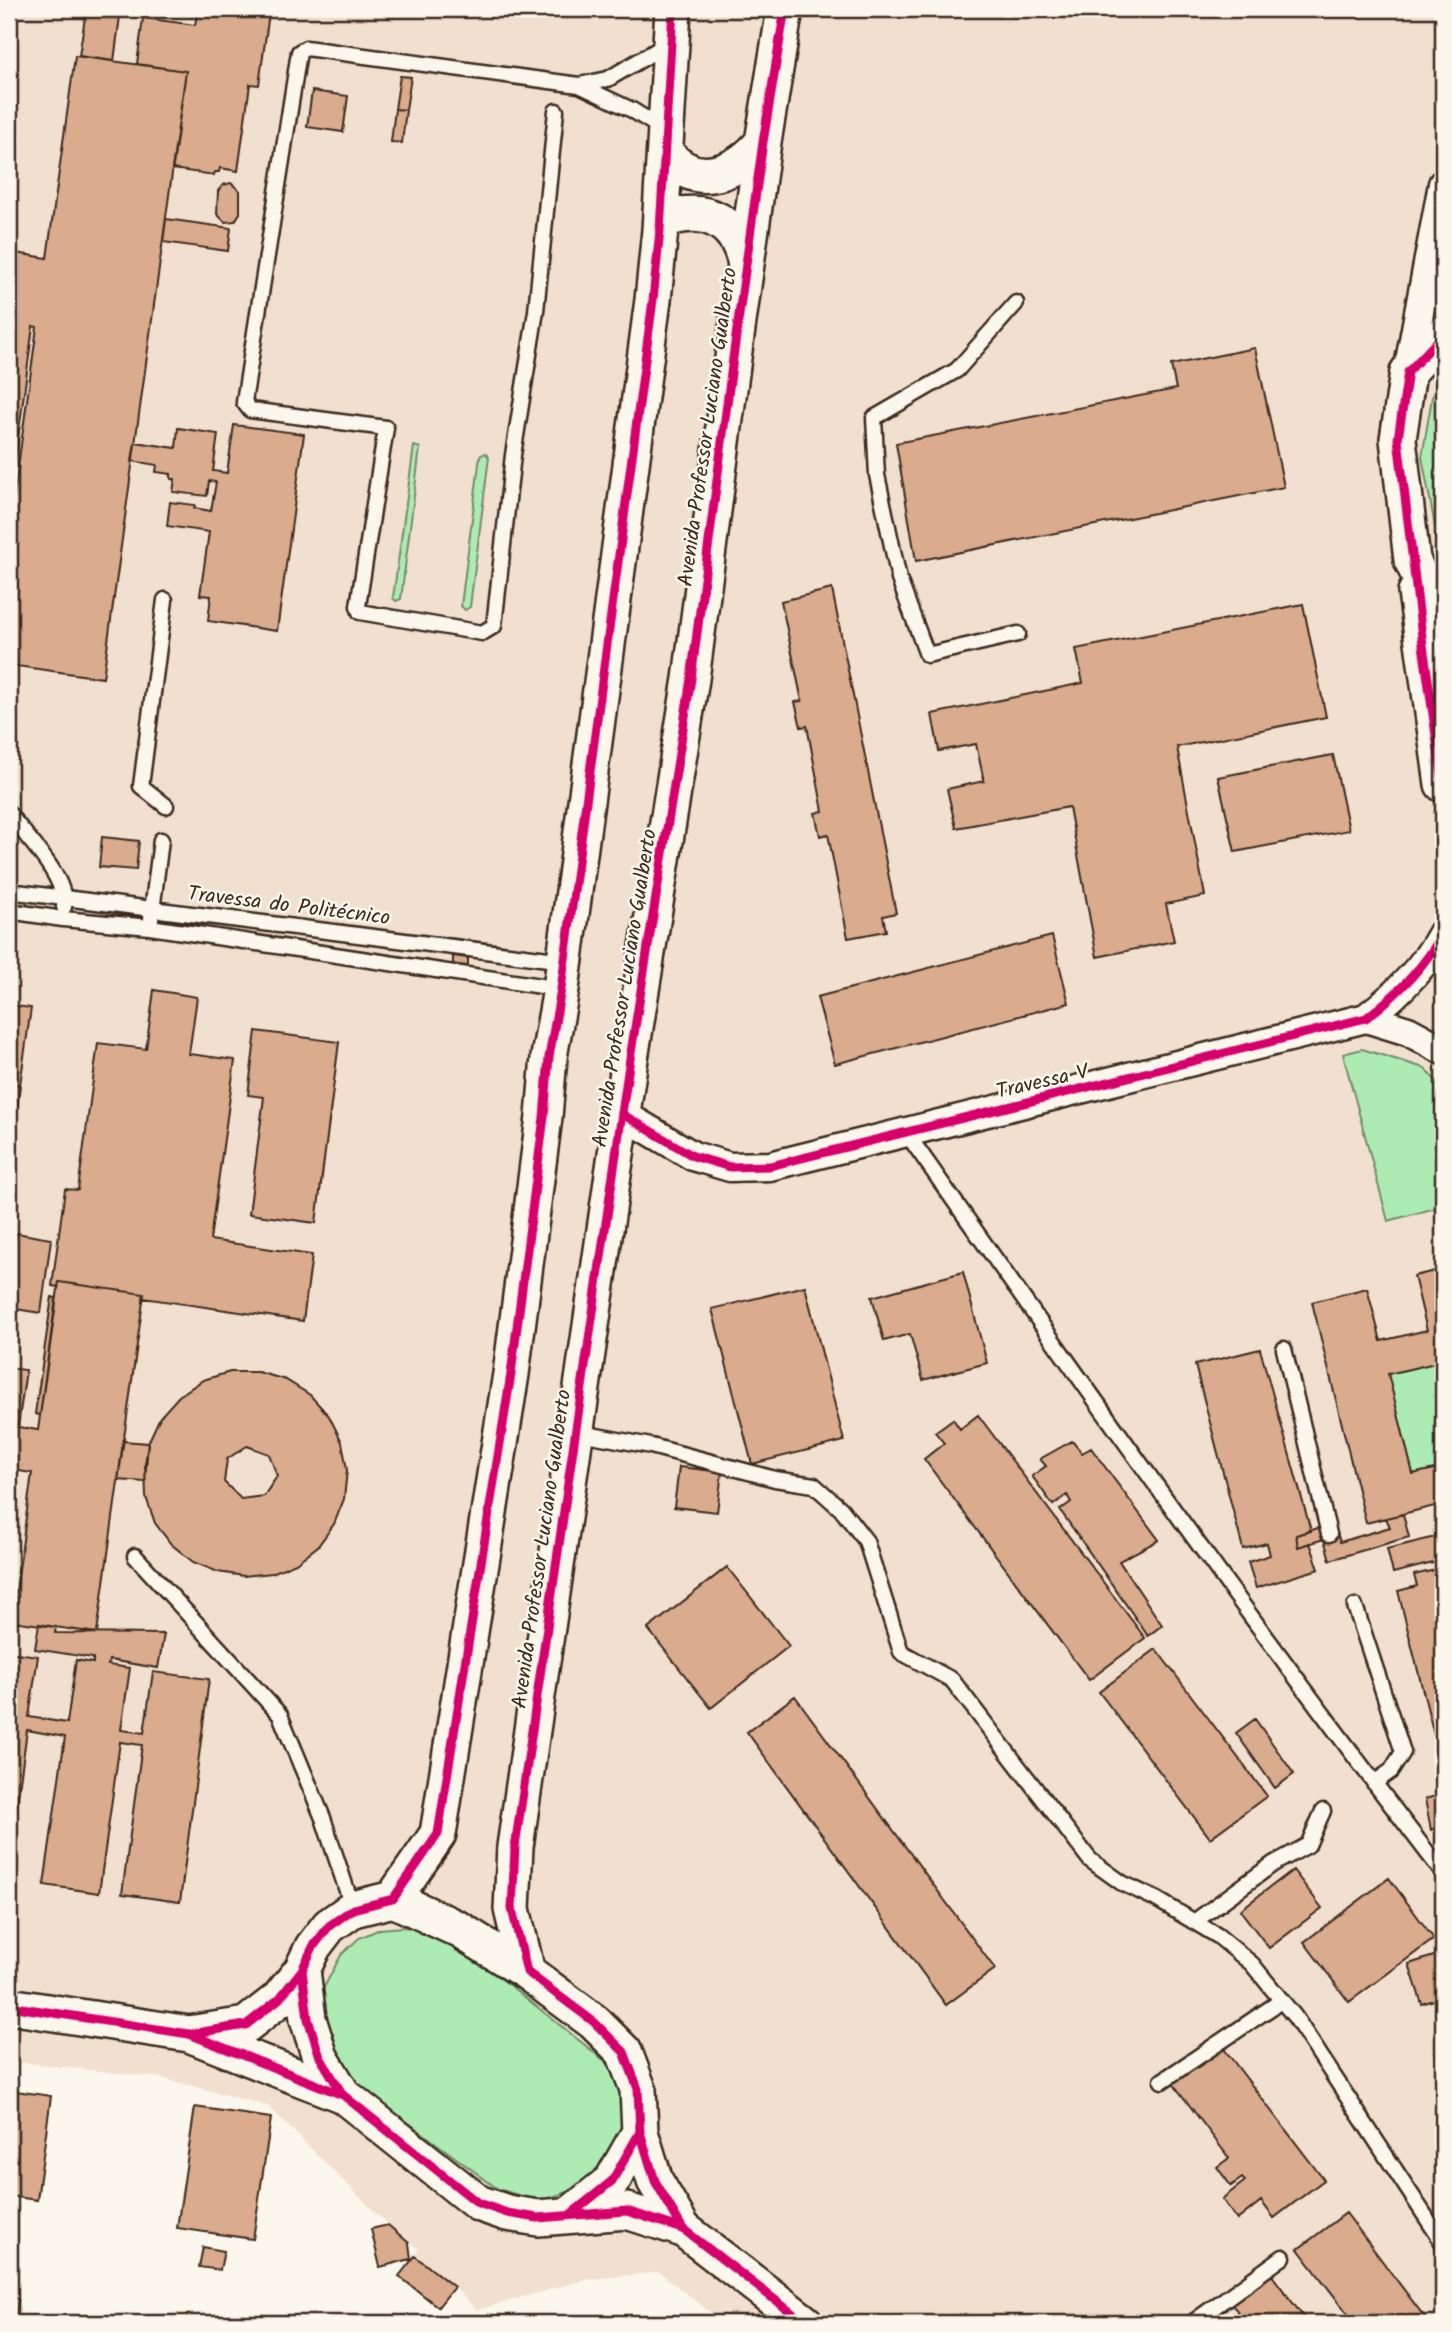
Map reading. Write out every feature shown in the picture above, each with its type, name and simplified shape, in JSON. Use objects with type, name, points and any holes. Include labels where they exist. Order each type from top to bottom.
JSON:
[{"type":"street","name":"Avenida Professor Luciano Gualberto","points":[[527,1972],[512,1909],[515,1847],[622,1114],[691,679],[763,142],[785,9]]},
{"type":"street","points":[[393,1899],[438,1834],[511,1374],[544,1117],[549,1057],[563,975],[628,496],[660,230],[672,26]]},
{"type":"street","points":[[665,142],[674,165],[693,173],[713,174],[733,169],[750,158],[763,142]]},
{"type":"street","points":[[1443,184],[1440,229],[1408,372],[1398,439],[1443,784]]},
{"type":"street","points":[[660,230],[666,219],[681,214],[696,213],[712,217],[736,236],[746,265]]},
{"type":"street","points":[[1408,372],[1443,335]]},
{"type":"street","points":[[1412,560],[1443,625]]},
{"type":"street","name":"Travessa V","points":[[622,1114],[693,1156],[730,1167],[770,1166],[1366,1018],[1392,998],[1416,974],[1443,933]]},
{"type":"street","points":[[1366,1018],[1408,1031],[1443,1050]]},
{"type":"street","points":[[189,2034],[246,2025],[279,2000],[302,1970],[313,1947],[329,1926],[353,1909],[393,1899],[460,1930],[527,1972],[594,2022],[624,2052],[638,2089],[640,2132],[655,2180],[683,2229]]},
{"type":"street","points":[[302,1970],[308,2020],[320,2057],[343,2095]]},
{"type":"street","points":[[9,2006],[189,2034],[343,2095],[478,2203],[507,2213],[538,2218],[627,2211],[683,2229],[805,2323]]},
{"type":"street","points":[[571,2214],[612,2182],[640,2132]]},
{"type":"lane","points":[[579,85],[608,79],[672,26]]},
{"type":"lane","points":[[556,111],[536,310],[513,455],[494,626],[482,633],[360,612],[358,606],[386,428],[250,410],[244,405],[299,52],[306,47],[579,85],[632,110],[665,142]]},
{"type":"lane","points":[[1016,303],[957,370],[874,418],[877,475],[899,579],[927,655],[1018,634]]},
{"type":"lane","points":[[165,600],[141,786],[166,806]]},
{"type":"lane","points":[[9,814],[58,878],[65,899],[63,919]]},
{"type":"lane","points":[[150,927],[161,840]]},
{"type":"lane","name":"Travessa do Politécnico","points":[[9,891],[152,909],[563,975]]},
{"type":"lane","name":"Travessa do Politécnico","points":[[9,911],[563,975]]},
{"type":"lane","points":[[905,1131],[1131,1452],[1443,1873]]},
{"type":"lane","points":[[1284,1349],[1329,1534]]},
{"type":"lane","points":[[575,1432],[651,1446],[775,1479],[814,1485],[841,1509],[866,1541],[901,1652],[952,1679],[1090,1860],[1122,1883],[1156,1899],[1218,1936],[1252,1964],[1295,2017],[1441,2234]]},
{"type":"lane","points":[[135,1556],[279,1715],[323,1818],[353,1909]]},
{"type":"lane","points":[[1355,1606],[1403,1752],[1391,1771],[1374,1783]]},
{"type":"lane","points":[[1194,1922],[1273,1864],[1308,1845],[1323,1811]]},
{"type":"lane","points":[[1162,2081],[1282,2001]]},
{"type":"lane","points":[[1192,2323],[1283,2257]]},
{"type":"shaded area","points":[[9,9],[1443,9],[1443,2323],[724,2323],[659,2272],[584,2280],[477,2310],[454,2287],[415,2256],[419,2249],[388,2225],[268,2106],[162,2078],[9,2061]]},
{"type":"green space","points":[[1443,380],[1443,569],[1422,457],[1432,397]]},
{"type":"green space","points":[[414,446],[420,448],[401,599],[396,601],[393,598]]},
{"type":"green space","points":[[485,453],[489,457],[470,607],[465,610],[461,606],[480,456]]},
{"type":"green space","points":[[1362,1049],[1424,1068],[1443,1088],[1443,1206],[1388,1221],[1343,1054]]},
{"type":"green space","points":[[1435,1363],[1443,1396],[1443,1467],[1413,1474],[1388,1374]]},
{"type":"green space","points":[[380,1929],[417,1929],[459,1945],[605,2061],[620,2088],[625,2112],[619,2151],[579,2188],[549,2198],[532,2199],[498,2189],[355,2083],[343,2070],[323,2025],[321,1993],[341,1955],[359,1938]]},
{"type":"building","points":[[198,9],[238,9],[269,13],[259,85],[250,84],[238,171],[220,168],[214,175],[172,169],[186,71],[137,64],[143,18],[195,25]]},
{"type":"building","points":[[86,11],[120,16],[114,61],[79,56]]},
{"type":"building","points":[[75,56],[186,71],[103,678],[9,665],[9,533],[37,327],[33,326],[15,461],[9,459],[9,252],[47,258]]},
{"type":"building","points":[[400,76],[411,77],[406,110],[395,109]]},
{"type":"building","points":[[312,91],[348,96],[343,132],[307,127]]},
{"type":"building","points":[[395,109],[406,110],[402,143],[391,142]]},
{"type":"building","points":[[231,183],[240,191],[240,213],[235,221],[225,222],[217,214],[218,191],[223,185]]},
{"type":"building","points":[[166,219],[231,228],[228,251],[163,242]]},
{"type":"building","points":[[1255,348],[1284,487],[916,561],[896,443],[1176,389],[1171,365]]},
{"type":"building","points":[[234,425],[304,434],[277,631],[208,621],[211,596],[200,595],[209,532],[167,526],[170,502],[195,505],[194,508],[211,511],[216,482],[209,481],[207,496],[173,492],[175,479],[171,479],[171,474],[156,472],[157,465],[132,461],[135,442],[176,448],[178,428],[218,434],[213,471],[227,473]]},
{"type":"building","points":[[832,589],[896,913],[883,916],[886,931],[848,938],[828,834],[820,836],[815,813],[823,811],[807,726],[801,727],[795,702],[802,701],[781,601]]},
{"type":"building","points":[[1303,604],[1326,717],[1177,747],[1205,896],[1166,904],[1174,941],[1097,957],[1069,807],[956,828],[947,789],[984,781],[976,744],[939,751],[932,714],[1083,683],[1076,649]]},
{"type":"building","points":[[1333,755],[1349,830],[1235,852],[1218,777]]},
{"type":"building","points":[[102,837],[139,841],[136,870],[99,867]]},
{"type":"building","points":[[1052,936],[1069,1003],[835,1064],[817,997]]},
{"type":"building","points":[[453,956],[468,958],[468,966],[453,965]]},
{"type":"building","points":[[154,990],[197,997],[189,1054],[235,1060],[210,1240],[312,1255],[303,1321],[143,1298],[144,1294],[59,1282],[58,1287],[52,1286],[65,1189],[78,1190],[98,1043],[146,1049]]},
{"type":"building","points":[[9,1005],[31,1008],[20,1085],[9,1083]]},
{"type":"building","points":[[256,1031],[339,1042],[316,1223],[249,1214],[264,1097],[248,1095]]},
{"type":"building","points":[[9,1083],[20,1085],[9,1166]]},
{"type":"building","points":[[16,1233],[51,1239],[41,1313],[9,1308],[9,1280]]},
{"type":"building","points":[[1443,1269],[1443,1397],[1435,1363],[1388,1374],[1413,1474],[1443,1467],[1443,1504],[1366,1523],[1312,1302],[1367,1288],[1381,1341],[1427,1330],[1414,1276]]},
{"type":"building","points":[[963,1272],[987,1363],[923,1380],[910,1334],[884,1341],[872,1297]]},
{"type":"building","points":[[59,1282],[144,1294],[97,1633],[12,1621],[32,1473],[12,1470],[9,1493],[9,1368],[26,1370],[18,1427],[38,1430]]},
{"type":"building","points":[[805,1286],[844,1441],[752,1464],[712,1309]]},
{"type":"building","points":[[52,1297],[56,1298],[40,1415],[35,1414]]},
{"type":"building","points":[[1260,1349],[1311,1531],[1296,1535],[1298,1547],[1310,1543],[1319,1569],[1256,1588],[1248,1562],[1270,1555],[1267,1543],[1243,1549],[1195,1365]]},
{"type":"building","points":[[230,1372],[258,1372],[286,1380],[310,1395],[329,1416],[342,1442],[347,1470],[344,1499],[334,1524],[318,1546],[296,1563],[272,1573],[244,1576],[218,1572],[193,1562],[171,1544],[155,1523],[146,1497],[145,1464],[148,1443],[160,1417],[179,1396],[203,1380]],"holes":[[[247,1446],[269,1454],[277,1476],[264,1496],[241,1499],[224,1482],[227,1459]]]},
{"type":"building","points":[[978,1415],[1145,1638],[1089,1680],[924,1459],[944,1443],[935,1432],[953,1419],[960,1429]]},
{"type":"building","points":[[123,1441],[148,1443],[145,1482],[118,1480]]},
{"type":"building","points":[[1072,1441],[1082,1453],[1091,1448],[1159,1540],[1119,1561],[1162,1625],[1148,1636],[1060,1510],[1071,1502],[1067,1495],[1053,1505],[1032,1476],[1046,1466],[1040,1459]]},
{"type":"building","points":[[679,1467],[722,1472],[717,1512],[674,1507]]},
{"type":"building","points":[[1403,1514],[1409,1537],[1330,1560],[1324,1539],[1298,1547],[1296,1535],[1334,1523],[1340,1542],[1390,1527],[1386,1518]]},
{"type":"building","points":[[1435,1537],[1441,1561],[1393,1573],[1387,1549]]},
{"type":"building","points":[[727,1567],[789,1646],[711,1708],[648,1629]]},
{"type":"building","points":[[1443,1568],[1443,1771],[1398,1591],[1417,1586],[1414,1575]]},
{"type":"building","points":[[39,1624],[56,1627],[55,1633],[164,1634],[158,1668],[109,1660],[108,1665],[130,1668],[121,1730],[144,1733],[153,1672],[209,1679],[180,1902],[122,1894],[142,1745],[120,1742],[99,1893],[44,1885],[65,1737],[27,1730],[9,1863],[9,1652],[38,1656],[29,1717],[67,1723],[76,1660],[93,1663],[93,1658],[35,1649]]},
{"type":"building","points":[[1156,1649],[1267,1796],[1210,1838],[1099,1692]]},
{"type":"building","points":[[795,1696],[995,1969],[946,2005],[747,1732]]},
{"type":"building","points":[[1255,1719],[1294,1774],[1275,1788],[1236,1733]]},
{"type":"building","points":[[1443,1794],[1443,1830],[1442,1826],[1431,1830],[1425,1799]]},
{"type":"building","points":[[1293,1870],[1322,1908],[1269,1948],[1240,1910]]},
{"type":"building","points":[[1389,1878],[1434,1939],[1349,2002],[1304,1942]]},
{"type":"building","points":[[1437,1955],[1443,1975],[1443,1997],[1422,2004],[1409,1964]]},
{"type":"building","points":[[1221,2045],[1324,2180],[1274,2218],[1261,2201],[1237,2220],[1222,2199],[1245,2181],[1242,2178],[1231,2186],[1217,2167],[1229,2158],[1172,2082]]},
{"type":"building","points":[[9,2090],[51,2096],[37,2200],[9,2196]]},
{"type":"building","points":[[195,2107],[271,2118],[253,2239],[177,2228]]},
{"type":"building","points":[[1346,2213],[1429,2323],[1355,2323],[1298,2249]]},
{"type":"building","points":[[388,2225],[409,2243],[411,2259],[380,2267],[371,2229]]},
{"type":"building","points":[[203,2247],[224,2251],[220,2270],[199,2267]]},
{"type":"building","points":[[415,2256],[454,2287],[438,2307],[399,2276]]},
{"type":"building","points":[[1271,2274],[1308,2323],[1246,2323],[1232,2304]]},
{"type":"building","points":[[9,2292],[18,2300],[15,2323],[9,2323]]},
{"type":"cycle path","points":[[189,2034],[246,2025],[279,1999],[302,1970],[313,1947],[329,1926],[353,1909],[393,1899],[438,1834],[511,1374],[544,1117],[549,1057],[561,989],[653,300],[660,230],[673,9]]},
{"type":"cycle path","points":[[571,2214],[612,2181],[640,2132],[638,2089],[624,2052],[594,2022],[527,1972],[512,1909],[515,1847],[629,1065],[691,679],[763,142],[785,9]]},
{"type":"cycle path","points":[[1443,335],[1408,372],[1398,439],[1443,784]]},
{"type":"cycle path","points":[[622,1114],[693,1156],[730,1167],[770,1166],[1366,1018],[1409,980],[1443,933]]},
{"type":"cycle path","points":[[302,1970],[308,2019],[320,2057],[343,2095],[478,2203],[507,2213],[538,2218],[627,2211],[683,2229]]},
{"type":"cycle path","points":[[9,2006],[189,2034],[343,2095]]},
{"type":"cycle path","points":[[640,2132],[655,2181],[683,2229],[805,2323]]}]
